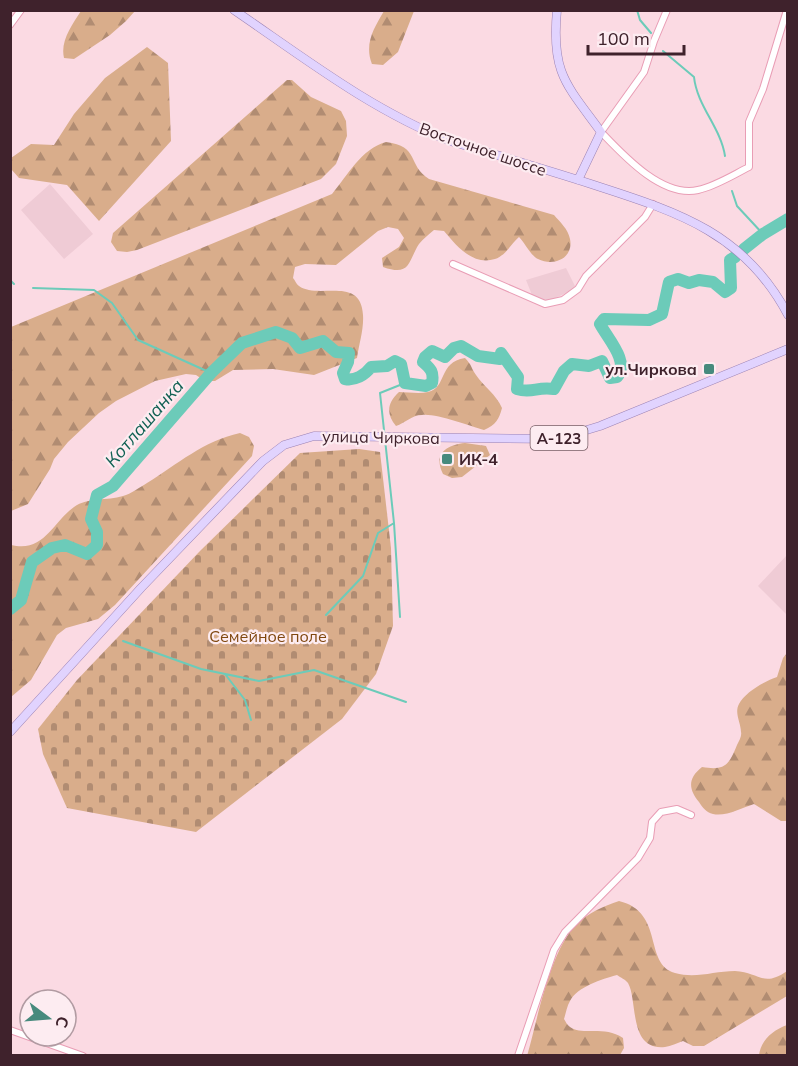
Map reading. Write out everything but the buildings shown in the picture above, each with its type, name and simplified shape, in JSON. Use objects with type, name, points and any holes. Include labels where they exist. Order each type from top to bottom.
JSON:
[{"type":"main road","name":"Восточное шоссе","points":[[234,10],[369,101],[412,125],[450,141],[653,204],[690,220],[720,237],[748,261],[771,289],[788,315]]},
{"type":"main road","points":[[557,10],[556,54],[560,73],[568,88],[601,132],[578,180]]},
{"type":"main road","name":"улица Чиркова","points":[[10,732],[141,588],[263,461],[284,445],[314,436],[557,439],[600,426],[788,349]]},
{"type":"street","points":[[10,26],[21,10]]},
{"type":"street","points":[[667,10],[644,72],[601,132],[638,170],[649,177],[687,191],[699,190],[749,167],[749,122],[763,89],[787,10]]},
{"type":"street","points":[[453,264],[545,304],[563,300],[578,289],[586,276],[645,217],[653,204]]},
{"type":"street","points":[[518,1056],[550,960],[565,932],[638,858],[650,838],[652,822],[661,812],[676,809],[691,815]]},
{"type":"street","points":[[10,1030],[83,1056]]},
{"type":"shaded area","points":[[50,184],[93,234],[64,259],[21,210]]},
{"type":"shaded area","points":[[566,268],[575,286],[573,290],[546,302],[532,295],[526,280]]},
{"type":"shaded area","points":[[787,555],[787,615],[758,586]]},
{"type":"green space","points":[[81,11],[135,11],[110,35],[74,59],[64,58],[65,39]]},
{"type":"green space","points":[[384,11],[414,11],[398,52],[383,65],[372,64],[370,43]]},
{"type":"green space","points":[[147,47],[168,63],[171,141],[99,221],[67,185],[19,178],[11,169],[11,158],[31,144],[54,145],[74,114],[105,78]]},
{"type":"green space","points":[[287,80],[292,80],[311,97],[341,111],[346,121],[347,136],[336,164],[321,179],[137,250],[117,251],[111,242],[113,233]]},
{"type":"green space","points":[[386,142],[397,144],[409,152],[422,174],[429,179],[554,215],[569,235],[570,246],[566,256],[550,262],[538,259],[519,237],[499,257],[479,260],[465,253],[444,231],[434,230],[419,244],[404,269],[392,270],[383,267],[382,258],[399,247],[404,238],[398,229],[388,227],[378,231],[336,265],[305,264],[295,267],[293,278],[299,286],[307,290],[347,292],[355,296],[360,303],[363,320],[357,358],[314,375],[273,369],[233,370],[215,381],[205,381],[196,375],[186,374],[155,381],[116,401],[99,413],[68,442],[54,459],[28,504],[11,511],[11,327],[332,194],[369,150]]},
{"type":"green space","points":[[465,358],[502,408],[494,424],[484,430],[444,418],[422,415],[415,416],[396,426],[389,409],[392,400],[399,392],[421,393],[434,390],[446,369],[456,360]]},
{"type":"green space","points":[[240,433],[249,437],[254,446],[252,456],[115,605],[98,619],[66,628],[57,635],[31,680],[11,697],[11,545],[32,545],[47,535],[66,514],[79,504],[129,494],[202,447]]},
{"type":"green space","points":[[465,443],[486,446],[490,455],[462,477],[452,478],[443,474],[440,461],[443,452],[447,448]]},
{"type":"green space","name":"Семейное поле","points":[[359,449],[380,452],[391,548],[393,626],[376,674],[342,719],[196,832],[67,808],[43,754],[38,729],[77,680],[200,551],[300,453]]},
{"type":"green space","points":[[787,653],[787,821],[781,821],[754,804],[734,812],[718,815],[708,812],[693,793],[692,779],[702,767],[716,768],[728,762],[741,735],[737,714],[739,704],[746,695],[777,677]]},
{"type":"green space","points":[[619,901],[633,907],[643,916],[659,960],[665,968],[683,975],[735,971],[766,979],[779,976],[787,971],[787,996],[704,1046],[693,1046],[683,1041],[665,1047],[653,1046],[645,1041],[636,1023],[628,983],[617,975],[597,981],[573,996],[564,1019],[575,1030],[609,1032],[623,1038],[624,1048],[620,1055],[527,1056],[545,987],[566,938],[585,917]]},
{"type":"green space","points":[[787,1025],[787,1055],[759,1055],[768,1036]]},
{"type":"waterway","points":[[637,10],[640,20],[651,33]]},
{"type":"waterway","points":[[663,51],[694,77],[696,88],[719,136],[725,156]]},
{"type":"waterway","points":[[732,191],[737,206],[763,234]]},
{"type":"waterway","name":"Котлашанка","points":[[744,249],[788,219]]},
{"type":"waterway","points":[[10,609],[21,600],[32,562],[52,548],[65,545],[87,554],[97,545],[97,532],[91,519],[97,495],[113,486],[211,373],[242,343],[276,332],[292,338],[300,348],[323,341],[336,352],[349,353],[343,373],[345,379],[356,378],[371,367],[387,366],[395,361],[401,364],[405,383],[426,386],[432,383],[433,376],[423,362],[425,357],[432,351],[445,357],[454,348],[461,346],[478,356],[500,359],[501,353],[518,377],[517,389],[527,391],[543,388],[554,389],[564,371],[572,364],[589,366],[602,361],[610,378],[617,377],[621,364],[600,324],[604,319],[649,320],[662,314],[669,282],[678,279],[689,283],[699,280],[713,282],[725,292],[731,288],[730,260],[735,257]]},
{"type":"waterway","points":[[10,280],[14,284]]},
{"type":"waterway","points":[[33,288],[94,290],[112,303],[138,340],[211,373]]},
{"type":"waterway","points":[[400,617],[394,523],[380,393],[405,383]]},
{"type":"waterway","points":[[326,615],[363,576],[378,533],[394,523]]},
{"type":"waterway","points":[[123,641],[201,669],[259,681],[314,670],[406,702]]},
{"type":"waterway","points":[[225,674],[245,700],[251,720]]},
{"type":"place","name":"ул.Чиркова","points":[[709,369]]},
{"type":"place","name":"ИК-4","points":[[447,459]]}]
